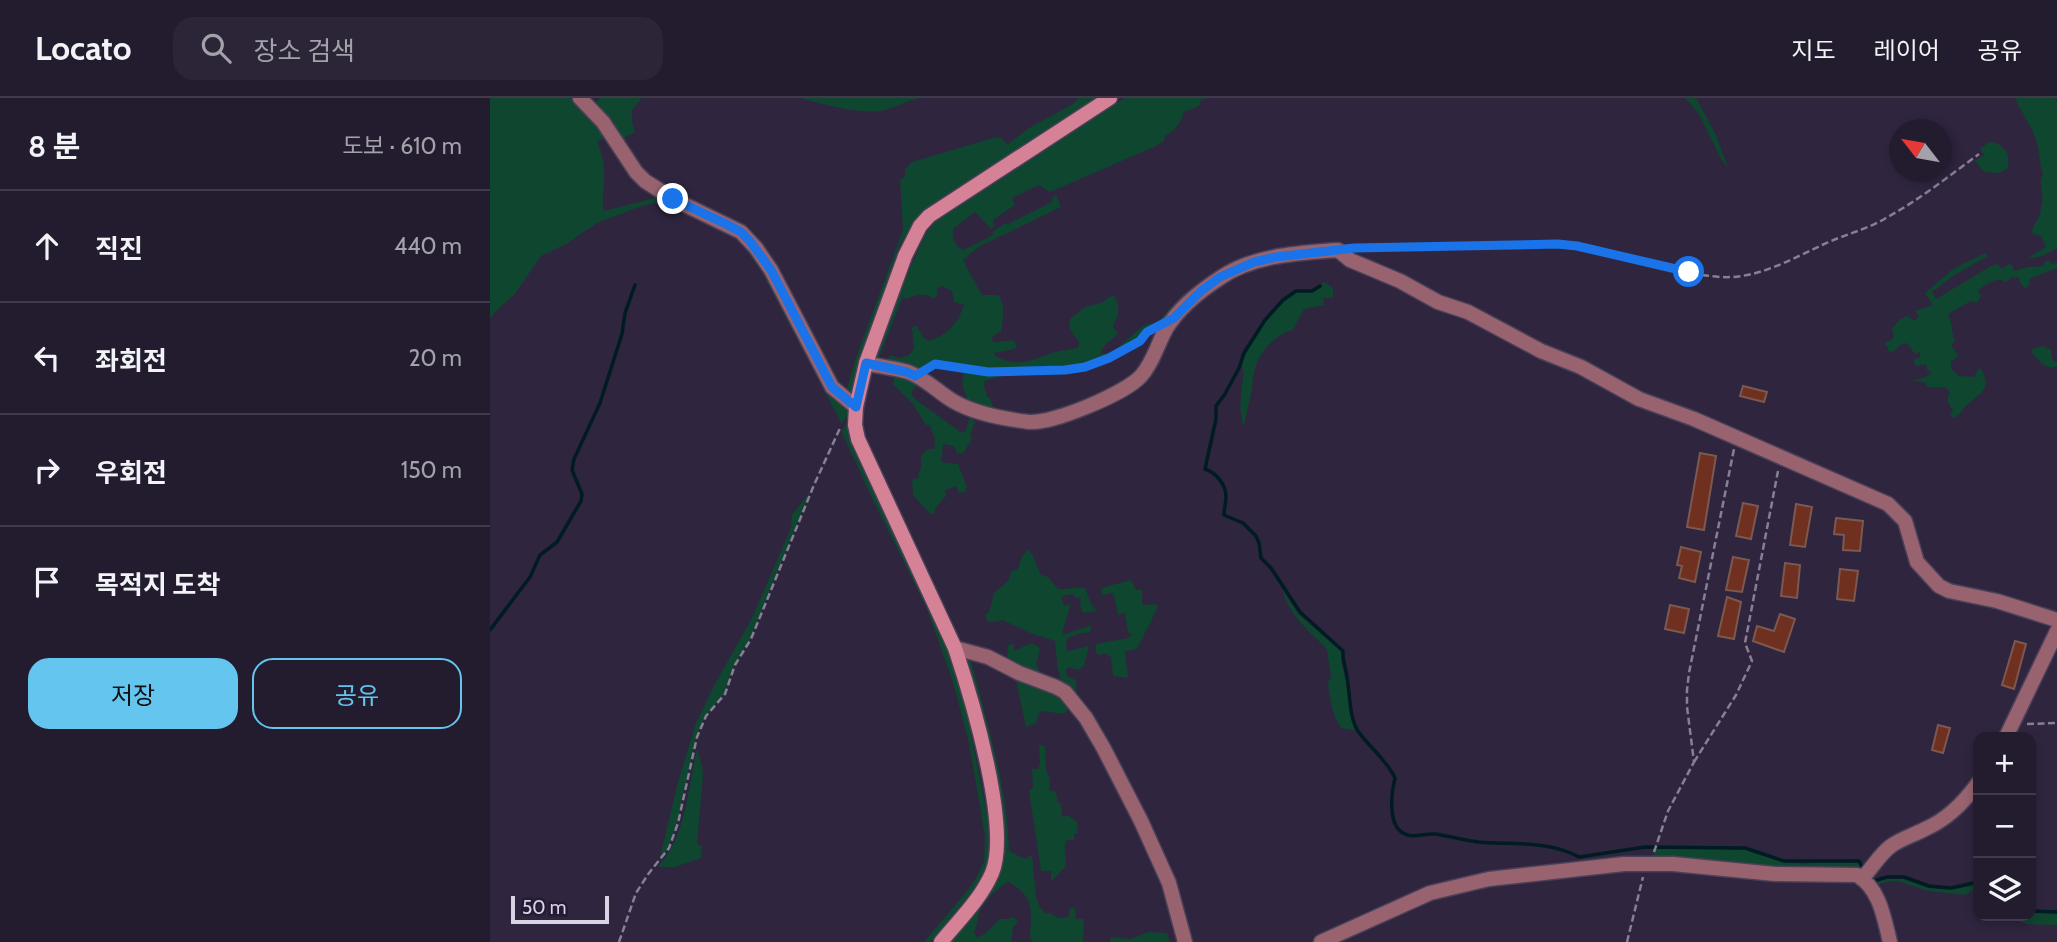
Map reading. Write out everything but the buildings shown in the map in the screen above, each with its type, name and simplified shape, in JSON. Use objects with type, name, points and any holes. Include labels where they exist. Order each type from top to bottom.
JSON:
[{"type":"main road","points":[[941,942],[986,885],[997,857],[989,771],[955,648],[864,454],[855,425],[856,407],[866,363],[905,256],[912,239],[929,216],[1110,98]]},
{"type":"street","points":[[580,98],[603,122],[631,166],[645,181],[673,199],[741,232],[749,240],[771,270],[832,387],[856,407]]},
{"type":"street","points":[[866,363],[907,372],[969,408],[1000,417],[1032,422],[1046,421],[1132,385],[1150,363],[1174,318],[1201,291],[1234,269],[1276,257],[1338,250],[1350,260],[1400,281],[1438,302],[1468,312],[1541,351],[1581,366],[1639,399],[1694,419],[1888,504],[1905,521],[1917,562],[1940,586],[1949,591],[1997,601],[2057,620]]},
{"type":"street","points":[[2010,731],[2057,631]]},
{"type":"street","points":[[955,648],[988,657],[1019,673],[1056,687],[1065,692],[1080,711],[1104,749],[1141,821],[1169,883],[1185,942]]},
{"type":"street","points":[[1862,879],[1889,847],[1904,837],[1928,829],[1949,814],[1973,789]]},
{"type":"street","points":[[1321,942],[1430,893],[1489,879],[1624,864],[1721,868],[1775,874],[1857,875],[1875,894],[1891,942]]},
{"type":"path","points":[[1338,250],[1558,244],[1577,246],[1672,269],[1723,277],[1739,276],[1761,272],[1884,220],[1979,154]]},
{"type":"path","points":[[915,376],[935,364],[988,372],[1085,367],[1129,348],[1147,332],[1174,318]]},
{"type":"path","points":[[619,942],[636,893],[669,848],[678,823],[697,737],[706,716],[725,694],[838,432],[856,407]]},
{"type":"path","points":[[1694,762],[1688,681],[1736,439]]},
{"type":"path","points":[[1627,942],[1647,864],[1656,847],[1668,811],[1694,762],[1736,695],[1752,661],[1745,643],[1780,458]]},
{"type":"path","points":[[2010,731],[2057,723]]},
{"type":"green space","points":[[490,98],[576,98],[608,136],[597,142],[604,166],[604,211],[662,196],[668,200],[642,206],[597,223],[566,244],[541,256],[514,295],[490,318]]},
{"type":"green space","points":[[600,98],[642,98],[632,110],[635,132],[625,137],[623,147],[593,106]]},
{"type":"green space","points":[[801,98],[922,98],[872,112],[840,108]]},
{"type":"green space","points":[[1079,98],[1100,98],[940,199],[915,220],[899,246],[854,378],[852,396],[846,392],[855,360],[903,230],[900,180],[905,176],[905,169],[912,162],[993,138],[1002,138],[1007,145],[1029,128]]},
{"type":"green space","points":[[1125,98],[1208,98],[1200,101],[1199,106],[1184,112],[1177,126],[1156,146],[1050,192],[1039,185],[1012,198],[1015,205],[993,220],[994,226],[991,229],[975,212],[953,229],[955,241],[963,250],[993,235],[993,231],[1004,224],[1052,202],[1056,195],[1061,207],[980,246],[963,260],[980,292],[983,295],[998,295],[1002,303],[1001,332],[994,335],[992,341],[1014,341],[1017,345],[1015,349],[994,353],[995,356],[1019,362],[1079,347],[1079,342],[1069,328],[1070,319],[1085,307],[1101,303],[1113,295],[1118,310],[1113,326],[1118,334],[1100,352],[1104,354],[1114,351],[1143,326],[1159,321],[1183,294],[1200,285],[1165,322],[1146,331],[1140,340],[1105,358],[1086,364],[1065,369],[1020,371],[937,363],[916,374],[885,366],[890,355],[900,358],[909,355],[914,349],[912,328],[916,325],[929,341],[941,336],[959,318],[964,305],[954,302],[952,291],[942,286],[937,288],[938,294],[934,299],[924,295],[906,299],[903,296],[877,363],[875,356],[910,268],[926,233],[936,221]]},
{"type":"green space","points":[[1685,98],[1696,98],[1716,135],[1728,168],[1699,114]]},
{"type":"green space","points":[[2015,98],[2055,98],[2057,102],[2057,248],[2036,257],[2029,257],[2046,247],[2041,236],[2033,234],[2032,229],[2040,215],[2043,174],[2034,135]]},
{"type":"green space","points":[[1989,142],[2003,147],[2008,155],[2007,169],[1999,173],[1984,172],[1975,161],[1984,155],[1980,149]]},
{"type":"green space","points":[[734,232],[747,242],[850,411],[842,424],[763,274]]},
{"type":"green space","points":[[1985,253],[1988,256],[1953,276],[1932,292],[1936,299],[1997,264],[2002,269],[2012,265],[2014,271],[2044,266],[2045,261],[2050,261],[2052,264],[2057,262],[2057,268],[2029,280],[2026,289],[2020,283],[2019,277],[2012,277],[2006,282],[1992,281],[1978,290],[1981,296],[1977,303],[1971,301],[1948,314],[1955,341],[1951,345],[1958,356],[1951,362],[1951,369],[1959,376],[1974,377],[1981,368],[1985,382],[1980,394],[1954,418],[1950,414],[1953,410],[1948,402],[1950,393],[1947,388],[1928,387],[1924,382],[1912,381],[1932,372],[1927,370],[1926,364],[1914,364],[1915,359],[1920,357],[1920,352],[1915,354],[1907,343],[1900,345],[1893,352],[1888,351],[1884,344],[1894,338],[1892,329],[1899,320],[1907,316],[1915,321],[1919,316],[1915,311],[1933,305],[1925,293],[1953,269]]},
{"type":"green space","points":[[1324,282],[1333,288],[1333,298],[1323,298],[1324,305],[1304,309],[1293,330],[1274,340],[1259,359],[1253,375],[1244,427],[1241,409],[1242,362],[1250,345],[1273,313],[1289,297],[1298,292],[1312,293]]},
{"type":"green space","points":[[2043,346],[2051,350],[2052,359],[2057,366],[2046,366],[2031,352]]},
{"type":"green space","points":[[964,369],[1007,374],[985,381],[987,397],[990,398],[995,412],[963,404],[967,399],[962,384]]},
{"type":"green space","points":[[895,373],[904,375],[948,402],[943,403],[916,386],[911,394],[962,433],[966,430],[970,416],[975,422],[970,435],[972,439],[963,453],[957,453],[954,446],[943,444],[941,462],[958,464],[967,487],[964,492],[959,493],[956,486],[945,490],[946,496],[936,507],[934,514],[930,514],[913,495],[912,479],[919,478],[921,455],[928,449],[934,449],[935,440],[930,425],[926,425],[912,403],[893,384]]},
{"type":"green space","points":[[851,418],[850,430],[854,450],[946,646],[965,704],[988,819],[990,855],[984,877],[931,942],[924,942],[976,878],[984,861],[985,837],[969,743],[953,682],[927,609],[841,431]]},
{"type":"green space","points":[[810,492],[750,639],[734,665],[724,694],[705,716],[696,737],[677,823],[668,848],[659,861],[678,782],[696,723],[752,618],[791,528],[792,515]]},
{"type":"green space","points":[[1028,549],[1041,575],[1048,577],[1058,589],[1085,588],[1097,611],[1083,613],[1081,599],[1073,594],[1061,596],[1064,606],[1071,604],[1063,635],[1091,625],[1090,632],[1067,639],[1068,651],[1089,646],[1084,666],[1078,670],[1068,667],[1065,671],[1068,677],[1076,680],[1077,701],[1062,680],[1055,641],[1003,620],[987,621],[985,615],[989,612],[994,593],[1008,581],[1012,571],[1018,569],[1022,556]]},
{"type":"green space","points":[[1131,580],[1136,590],[1142,590],[1142,604],[1156,604],[1158,607],[1137,649],[1125,651],[1128,678],[1113,676],[1111,657],[1105,653],[1096,653],[1096,644],[1128,638],[1132,634],[1128,632],[1125,613],[1118,615],[1112,593],[1102,595],[1101,588]]},
{"type":"green space","points":[[1282,589],[1298,614],[1341,651],[1355,730],[1341,728],[1333,711],[1328,687],[1331,678],[1327,649],[1294,614]]},
{"type":"green space","points":[[1031,643],[1040,650],[1036,664],[1040,678],[1007,662],[1008,645],[1014,644],[1014,651]]},
{"type":"green space","points":[[970,657],[1000,778],[1009,851],[1025,859],[1032,855],[1036,897],[1045,913],[1059,918],[1069,917],[1069,909],[1075,907],[1076,919],[1084,919],[1083,942],[1033,942],[1030,938],[1031,912],[1028,900],[1009,882],[997,890],[982,907],[974,933],[978,938],[999,919],[1014,917],[1018,922],[1013,927],[1011,942],[948,942],[997,880],[1005,846],[998,795],[968,661]]},
{"type":"green space","points":[[1015,675],[1068,701],[1067,711],[1063,714],[1043,711],[1039,713],[1036,723],[1026,727]]},
{"type":"green space","points":[[1039,745],[1045,746],[1049,790],[1056,792],[1058,803],[1061,803],[1062,817],[1068,815],[1077,822],[1078,833],[1074,834],[1074,840],[1067,840],[1066,866],[1051,882],[1051,871],[1041,871],[1029,791],[1033,787],[1032,769],[1038,769],[1040,764]]},
{"type":"green space","points":[[697,749],[703,775],[697,844],[702,846],[701,858],[675,867],[658,867],[675,841],[680,827]]},
{"type":"green space","points":[[1657,848],[1746,850],[1784,862],[1858,863],[1861,870],[1782,869],[1651,860]]},
{"type":"green space","points":[[1887,879],[1904,879],[1928,888],[1951,890],[1973,885],[1973,890],[1965,895],[1928,891],[1901,882],[1889,881],[1875,886],[1874,883]]},
{"type":"green space","points":[[2036,913],[2057,914],[2057,925],[2025,924],[2019,921],[2036,921]]},
{"type":"green space","points":[[1148,932],[1167,933],[1170,942],[1110,942],[1111,937],[1131,939]]},
{"type":"waterway","points":[[490,630],[530,577],[540,555],[557,542],[581,501],[582,494],[572,470],[574,459],[600,403],[635,285]]},
{"type":"waterway","points":[[1320,286],[1312,291],[1296,291],[1283,300],[1265,320],[1244,353],[1239,368],[1216,406],[1216,419],[1205,469],[1222,483],[1226,497],[1224,515],[1243,523],[1256,536],[1261,558],[1271,568],[1300,612],[1343,651],[1355,726],[1395,778],[1392,808],[1398,829],[1410,836],[1435,834],[1478,842],[1555,848],[1579,857],[1645,847],[1745,848],[1784,861],[1859,861],[1863,868]]},
{"type":"waterway","points":[[1873,881],[1887,877],[1904,877],[1929,886],[1951,888],[1973,883]]},
{"type":"waterway","points":[[2036,911],[2057,912]]},
{"type":"route","points":[[673,199],[741,232],[749,240],[771,270],[832,387],[856,407],[866,363],[915,376],[935,364],[988,372],[1085,367],[1129,348],[1147,332],[1164,325],[1220,277],[1234,269],[1276,257],[1354,248],[1558,244],[1689,272]]}]
